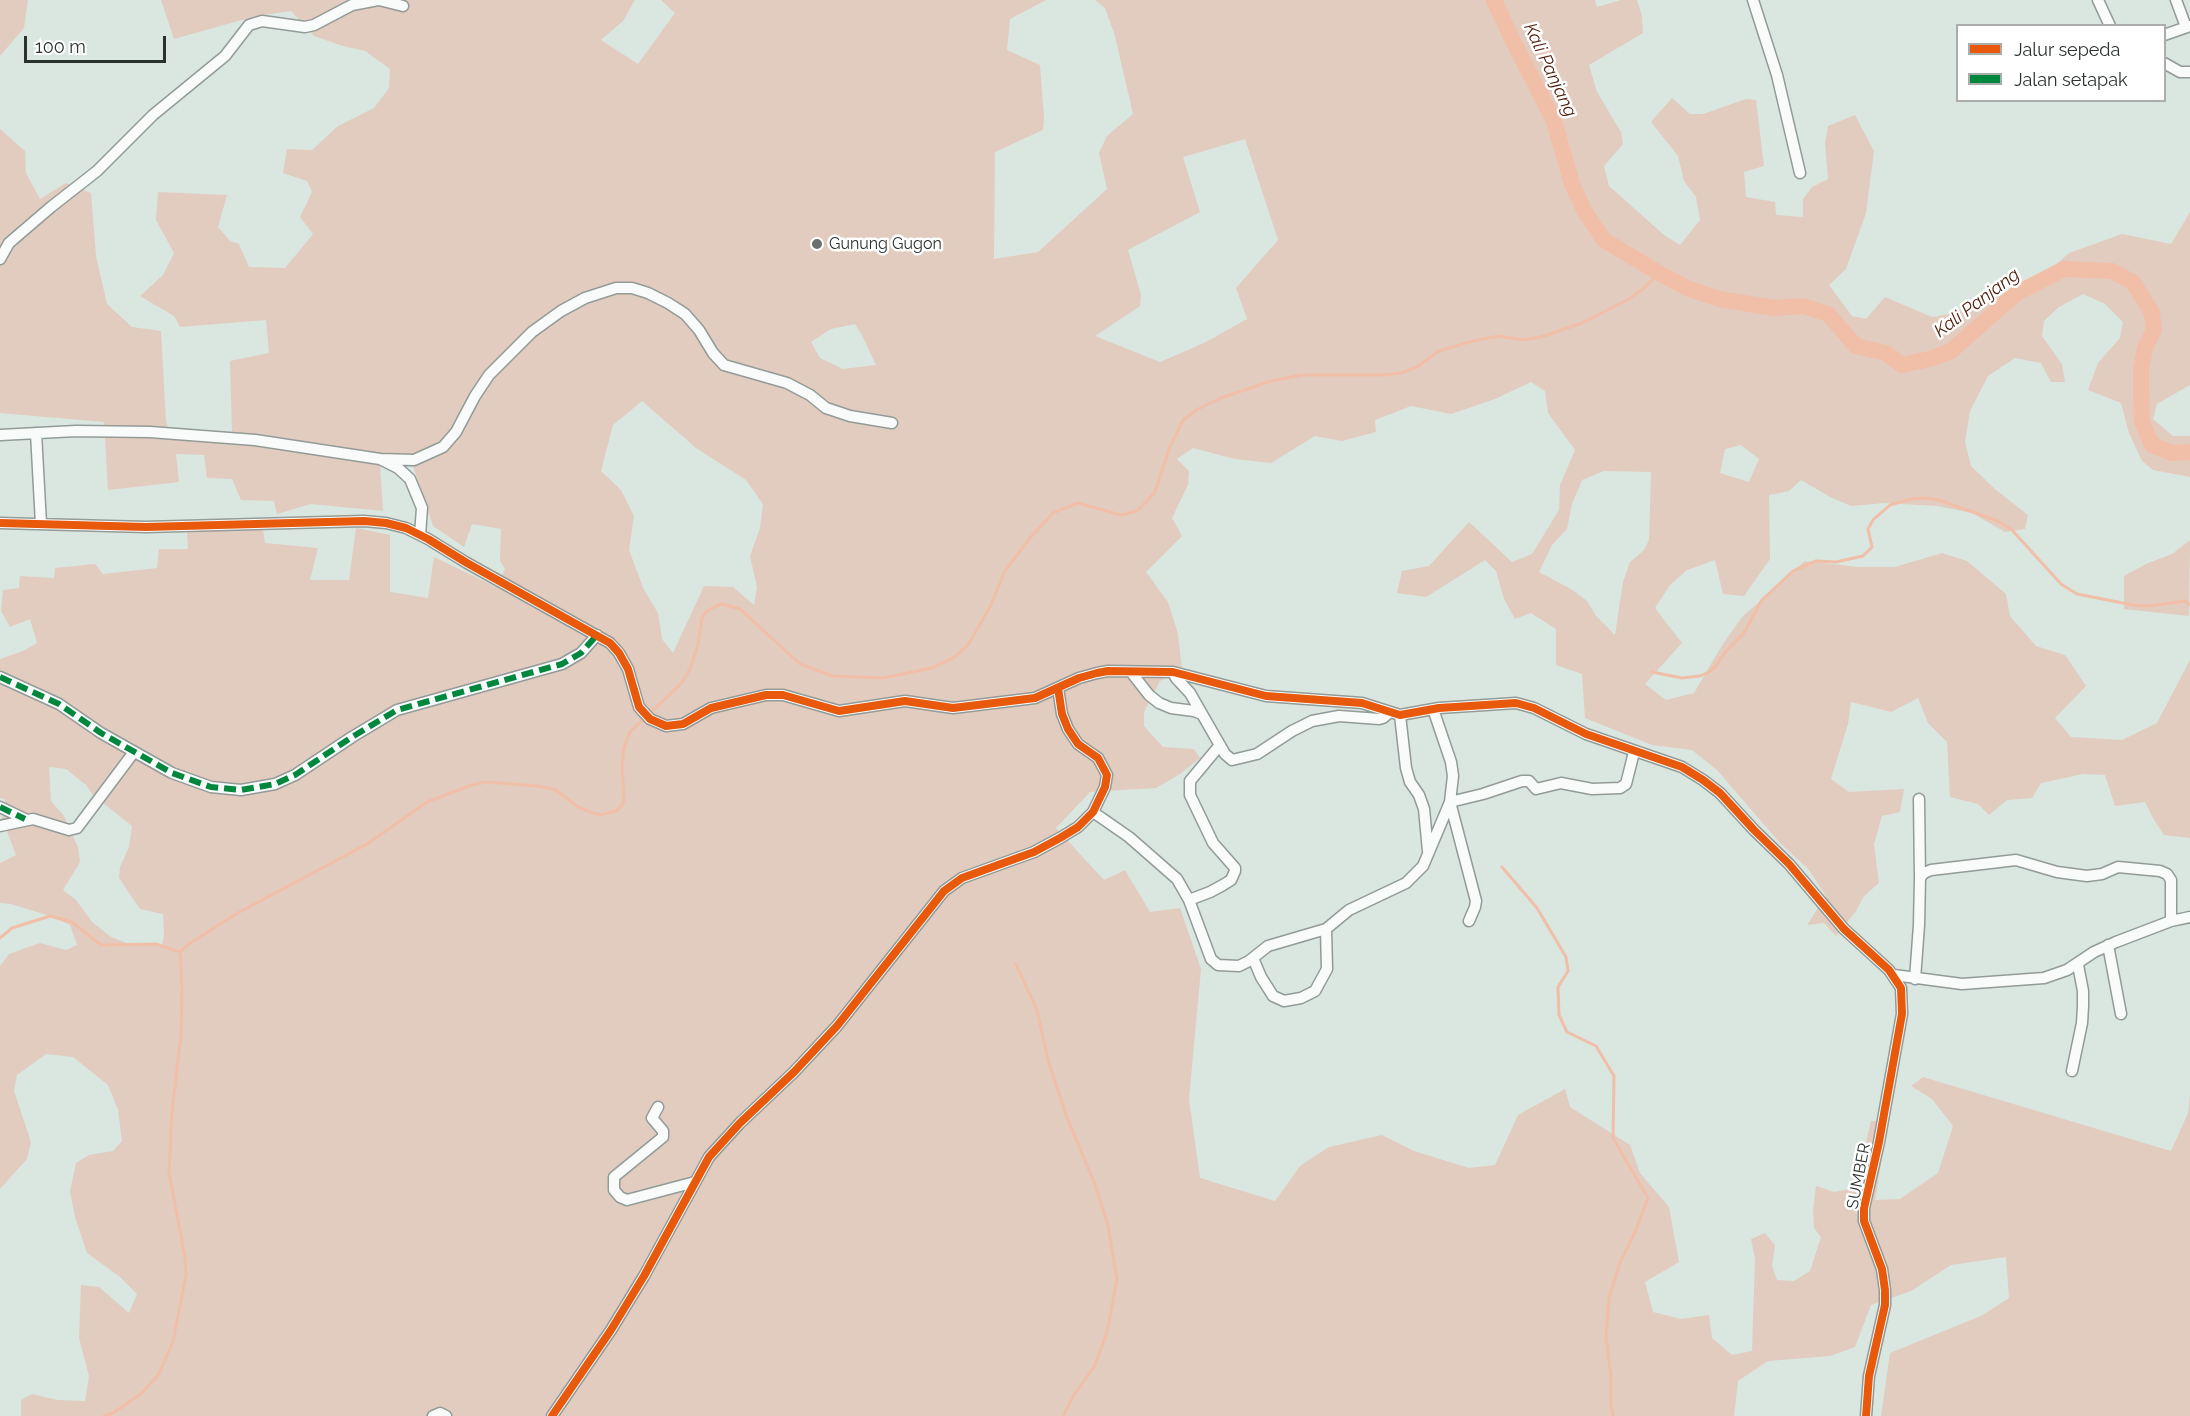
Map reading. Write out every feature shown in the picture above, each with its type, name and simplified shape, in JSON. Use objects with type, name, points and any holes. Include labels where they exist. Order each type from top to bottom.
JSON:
[{"type":"street","points":[[0,259],[9,243],[97,171],[153,115],[225,56],[249,25],[262,21],[305,27],[314,25],[352,6],[378,0],[403,6]]},
{"type":"street","points":[[1753,0],[1777,75],[1800,173]]},
{"type":"street","points":[[2098,0],[2109,24]]},
{"type":"street","points":[[2166,34],[2188,26],[2176,0]]},
{"type":"street","points":[[2166,64],[2180,72],[2190,72]]},
{"type":"street","points":[[0,435],[150,432],[255,440],[380,459],[414,460],[443,447],[456,432],[489,375],[532,332],[561,311],[585,298],[616,288],[632,288],[648,293],[685,314],[724,365],[787,383],[810,395],[826,408],[850,416],[892,423]]},
{"type":"street","points":[[36,433],[41,524]]},
{"type":"street","points":[[380,459],[398,468],[410,479],[422,508],[420,535]]},
{"type":"street","points":[[0,523],[146,526],[364,521],[406,528],[610,643],[628,669],[638,704],[647,716],[666,726],[679,726],[706,710],[771,694],[796,698],[839,711],[905,700],[953,708],[975,707],[1035,698],[1087,675],[1108,671],[1173,672],[1266,696],[1362,703],[1394,714]]},
{"type":"street","points":[[0,677],[59,704],[101,733],[172,773],[211,787],[241,790],[275,784],[295,775],[352,736],[397,710],[562,664],[581,653],[597,635]]},
{"type":"street","points":[[1131,672],[1149,695],[1159,703],[1171,708],[1202,714]]},
{"type":"street","points":[[1173,672],[1190,693],[1228,758],[1232,760],[1259,753],[1312,721],[1339,716],[1379,719],[1394,714],[1433,709],[1516,703],[1528,706],[1586,734],[1682,767],[1713,787],[1789,864],[1844,929],[1894,975],[1946,983],[2044,978],[2078,964],[2108,945],[2190,916]]},
{"type":"street","points":[[552,1416],[645,1276],[695,1182],[716,1149],[837,1026],[910,932],[950,886],[962,878],[1034,852],[1078,827],[1093,812],[1105,787],[1107,775],[1098,758],[1078,744],[1068,729],[1062,714],[1058,688]]},
{"type":"street","points":[[1093,812],[1129,837],[1172,874],[1183,887],[1208,954],[1216,964],[1239,966],[1269,946],[1326,929],[1349,910],[1406,883],[1423,866],[1450,802],[1453,776],[1451,762],[1433,709]]},
{"type":"street","points":[[1394,714],[1410,782],[1419,795],[1424,809],[1428,855]]},
{"type":"street","points":[[1189,900],[1210,892],[1231,880],[1235,871],[1214,843],[1190,795],[1190,781],[1220,745]]},
{"type":"street","points":[[0,826],[25,819],[37,819],[69,830],[77,828],[134,752]]},
{"type":"street","points":[[1450,802],[1522,781],[1529,781],[1536,789],[1561,783],[1592,789],[1616,789],[1626,784],[1634,752]]},
{"type":"street","points":[[1915,979],[1920,925],[1919,799]]},
{"type":"street","points":[[1450,802],[1476,901],[1476,908],[1469,921]]},
{"type":"street","points":[[0,807],[25,819]]},
{"type":"street","points":[[1920,878],[1930,870],[2016,860],[2057,872],[2087,876],[2102,874],[2118,867],[2160,871],[2167,874],[2171,880],[2171,921]]},
{"type":"street","points":[[1253,958],[1273,996],[1284,1001],[1301,998],[1315,991],[1327,969],[1326,929]]},
{"type":"street","points":[[2108,945],[2121,1014]]},
{"type":"street","points":[[2072,1071],[2083,1014],[2083,991],[2078,964]]},
{"type":"street","name":"SUMBER","points":[[1866,1416],[1869,1376],[1885,1298],[1882,1269],[1864,1221],[1864,1208],[1879,1142],[1902,1014],[1903,995],[1894,975]]},
{"type":"street","points":[[658,1107],[652,1118],[663,1131],[663,1137],[614,1177],[614,1190],[620,1197],[627,1200],[695,1182]]},
{"type":"street","points":[[433,1416],[440,1413],[446,1416]]},
{"type":"shaded area","points":[[0,0],[28,0],[24,28],[0,56]]},
{"type":"shaded area","points":[[161,0],[635,0],[623,21],[601,40],[638,64],[675,13],[661,0],[1046,0],[1010,19],[1007,50],[1040,65],[1044,118],[1043,130],[995,152],[994,259],[1038,252],[1107,189],[1099,153],[1107,136],[1133,114],[1115,36],[1105,8],[1095,0],[1595,0],[1597,7],[1621,0],[1637,0],[1642,16],[1643,33],[1589,65],[1597,92],[1621,132],[1623,144],[1604,166],[1609,186],[1664,235],[1680,245],[1700,220],[1696,197],[1684,181],[1678,156],[1651,122],[1672,98],[1690,114],[1703,114],[1746,99],[1756,100],[1764,166],[1744,172],[1746,197],[1775,202],[1776,215],[1803,217],[1803,199],[1812,187],[1828,179],[1825,143],[1828,126],[1855,115],[1874,151],[1866,213],[1846,269],[1829,285],[1852,316],[1866,319],[1885,297],[1932,317],[1957,313],[2030,281],[2053,267],[2069,253],[2122,234],[2171,244],[2190,212],[2190,385],[2157,404],[2153,419],[2173,436],[2190,436],[2190,477],[2153,470],[2142,461],[2129,433],[2121,403],[2088,390],[2098,363],[2120,338],[2123,322],[2105,304],[2083,294],[2059,307],[2044,321],[2042,336],[2062,364],[2065,382],[2051,382],[2041,363],[2015,358],[1988,376],[1970,411],[1965,442],[1971,466],[1996,490],[2028,515],[2025,529],[2005,532],[1972,513],[1937,506],[1885,503],[1851,506],[1801,480],[1789,491],[1769,495],[1770,559],[1744,596],[1723,594],[1715,560],[1687,570],[1670,585],[1655,608],[1682,643],[1645,684],[1666,700],[1694,693],[1742,617],[1805,561],[1858,567],[1895,567],[1942,553],[1967,561],[2006,594],[2010,616],[2036,646],[2065,655],[2086,686],[2055,718],[2071,737],[2122,740],[2157,723],[2190,660],[2190,838],[2164,835],[2145,802],[2115,806],[2105,775],[2083,774],[2041,783],[2032,798],[2007,800],[1989,815],[1978,804],[1950,797],[1947,742],[1928,723],[1918,698],[1891,712],[1851,702],[1848,724],[1831,779],[1849,792],[1904,789],[1900,812],[1882,816],[1874,844],[1879,883],[1864,896],[1856,911],[1836,936],[1824,923],[1807,925],[1826,896],[1809,870],[1780,843],[1717,770],[1692,750],[1652,745],[1585,718],[1582,674],[1556,665],[1556,629],[1531,613],[1515,619],[1504,599],[1496,571],[1485,560],[1426,597],[1397,593],[1402,571],[1429,566],[1469,522],[1512,562],[1532,554],[1559,510],[1560,485],[1575,450],[1548,413],[1545,391],[1531,382],[1495,399],[1451,414],[1411,406],[1375,420],[1376,432],[1342,441],[1315,436],[1271,463],[1235,459],[1193,448],[1177,459],[1189,471],[1188,485],[1172,518],[1182,536],[1146,572],[1168,602],[1178,634],[1182,669],[1160,681],[1144,712],[1144,726],[1163,747],[1194,749],[1200,758],[1180,774],[1156,788],[1090,792],[1056,828],[1104,880],[1125,870],[1150,912],[1180,908],[1201,969],[1189,1099],[1200,1178],[1275,1201],[1300,1166],[1329,1147],[1382,1135],[1414,1151],[1469,1168],[1495,1165],[1518,1115],[1565,1089],[1570,1107],[1630,1145],[1640,1173],[1669,1207],[1679,1262],[1645,1282],[1653,1312],[1681,1319],[1709,1315],[1712,1338],[1732,1355],[1752,1351],[1755,1259],[1751,1239],[1765,1233],[1775,1245],[1772,1266],[1777,1280],[1794,1281],[1810,1271],[1821,1237],[1814,1228],[1813,1210],[1816,1186],[1834,1192],[1855,1188],[1871,1121],[1888,1121],[1875,1200],[1900,1199],[1938,1173],[1953,1126],[1932,1099],[1911,1086],[1923,1077],[2171,1151],[2188,1113],[2190,1094],[2190,1416],[1881,1416],[1890,1353],[1981,1316],[2009,1298],[2006,1257],[1951,1265],[1911,1291],[1871,1305],[1855,1347],[1830,1356],[1768,1361],[1738,1381],[1734,1416],[21,1416],[21,1400],[32,1394],[57,1400],[85,1401],[89,1376],[79,1338],[81,1285],[99,1287],[129,1313],[137,1294],[120,1277],[87,1253],[75,1217],[70,1191],[76,1163],[89,1155],[113,1151],[122,1141],[118,1110],[108,1085],[73,1057],[46,1054],[17,1075],[14,1091],[31,1142],[27,1159],[0,1189],[0,966],[9,954],[40,943],[66,950],[77,945],[70,925],[50,916],[11,904],[0,903],[0,863],[16,855],[2,818],[5,799],[0,798],[0,659],[37,643],[30,619],[10,627],[1,611],[3,590],[19,588],[20,576],[54,578],[55,568],[95,564],[103,574],[157,568],[159,549],[188,549],[187,532],[263,529],[265,543],[318,548],[310,580],[349,580],[356,528],[390,535],[390,592],[428,598],[434,557],[496,587],[505,569],[500,561],[501,529],[472,524],[464,547],[433,526],[412,463],[380,464],[383,511],[311,504],[277,514],[274,501],[241,500],[232,479],[207,478],[204,455],[176,454],[179,482],[108,490],[104,422],[0,413],[0,129],[25,151],[26,173],[40,199],[66,183],[91,193],[96,256],[107,304],[132,327],[161,331],[166,421],[170,434],[232,434],[230,361],[269,353],[266,320],[180,327],[174,316],[140,296],[163,275],[174,253],[156,220],[158,192],[227,195],[218,227],[230,241],[239,244],[249,267],[285,268],[313,234],[300,217],[312,192],[307,181],[283,173],[287,149],[312,150],[338,126],[374,108],[389,88],[390,69],[365,51],[314,36],[291,11],[256,16],[174,39]],"holes":[[[1245,139],[1278,240],[1236,288],[1247,319],[1204,343],[1160,362],[1095,336],[1140,306],[1141,295],[1128,250],[1200,212],[1183,157]],[[855,324],[876,365],[843,369],[820,358],[811,342],[831,329]],[[642,401],[696,448],[746,480],[763,504],[760,528],[750,556],[757,587],[754,605],[733,587],[704,586],[673,653],[662,639],[658,613],[644,590],[629,550],[634,516],[621,490],[601,471],[613,425]],[[1741,445],[1759,459],[1749,482],[1720,473],[1725,449]],[[1604,471],[1651,472],[1649,540],[1644,550],[1630,562],[1623,582],[1615,635],[1596,616],[1587,601],[1571,589],[1539,572],[1552,545],[1567,529],[1572,504],[1582,480]],[[49,767],[66,769],[86,785],[93,795],[132,826],[129,847],[120,867],[119,878],[140,909],[163,914],[162,945],[129,944],[111,937],[92,922],[76,900],[63,890],[80,862],[78,847],[64,816],[51,801]]]},
{"type":"shaded area","points":[[2190,540],[2189,616],[2124,609],[2124,576],[2172,554]]},
{"type":"waterway","name":"Kali Panjang","points":[[1494,0],[1554,121],[1572,184],[1585,212],[1604,240],[1687,288],[1719,299],[1775,308],[1803,306],[1828,314],[1856,346],[1886,353],[1902,365],[1930,359],[1951,351],[2017,293],[2064,269],[2112,271],[2133,282],[2152,313],[2154,330],[2145,348],[2141,369],[2142,422],[2152,445],[2172,453],[2190,452]]},
{"type":"waterway","points":[[104,1416],[113,1413],[142,1393],[159,1374],[173,1341],[186,1275],[185,1257],[169,1173],[172,1111],[181,1036],[180,952],[189,944],[236,914],[367,844],[427,802],[469,786],[486,782],[538,786],[556,790],[578,807],[593,813],[601,815],[618,810],[624,802],[622,766],[624,748],[630,732],[681,684],[690,669],[698,644],[702,618],[714,607],[722,604],[740,609],[800,664],[833,676],[883,678],[932,668],[955,657],[968,645],[990,607],[1005,571],[1053,513],[1078,503],[1121,515],[1137,511],[1155,492],[1170,447],[1183,420],[1198,409],[1221,398],[1271,381],[1302,375],[1401,373],[1417,367],[1439,351],[1473,341],[1499,336],[1524,340],[1541,337],[1582,323],[1627,300],[1643,289],[1659,273]]},
{"type":"waterway","points":[[1652,672],[1682,678],[1700,676],[1709,672],[1744,633],[1762,600],[1793,571],[1816,561],[1836,562],[1863,556],[1872,547],[1868,529],[1873,520],[1890,505],[1911,499],[1939,500],[1998,521],[2012,530],[2061,584],[2077,594],[2133,605],[2150,606],[2185,601],[2190,605]]},
{"type":"waterway","points":[[1502,867],[1537,908],[1566,957],[1568,971],[1558,987],[1559,1015],[1567,1032],[1596,1046],[1614,1076],[1613,1138],[1648,1198],[1619,1265],[1609,1299],[1606,1337],[1613,1416]]},
{"type":"waterway","points":[[0,938],[12,928],[50,916],[72,922],[101,945],[156,944],[180,952]]},
{"type":"waterway","points":[[1016,964],[1037,1010],[1048,1060],[1066,1115],[1096,1187],[1108,1226],[1117,1279],[1107,1333],[1094,1367],[1074,1395],[1063,1416]]},
{"type":"marked path","points":[[0,677],[59,704],[101,733],[172,773],[211,787],[241,790],[275,784],[295,775],[397,710],[562,664],[581,653],[597,635]]},
{"type":"marked path","points":[[0,807],[25,819]]},
{"type":"cycle path","points":[[0,523],[146,527],[364,521],[406,528],[610,643],[628,669],[639,707],[650,719],[666,726],[683,724],[711,708],[766,695],[783,695],[839,711],[905,701],[953,708],[1035,698],[1079,678],[1108,671],[1173,672],[1266,696],[1362,703],[1400,715],[1439,708],[1516,703],[1534,708],[1586,734],[1682,767],[1720,793],[1789,864],[1844,929],[1889,970],[1901,988],[1902,1014],[1879,1142],[1864,1208],[1864,1221],[1882,1269],[1885,1290],[1885,1305],[1869,1376],[1866,1416]]},
{"type":"cycle path","points":[[552,1416],[611,1330],[644,1276],[709,1157],[837,1026],[944,891],[962,878],[1034,852],[1078,827],[1093,812],[1105,787],[1107,775],[1098,758],[1078,744],[1068,729],[1062,714],[1058,688]]},
{"type":"place","name":"Gunung Gugon","points":[[817,244]]}]
